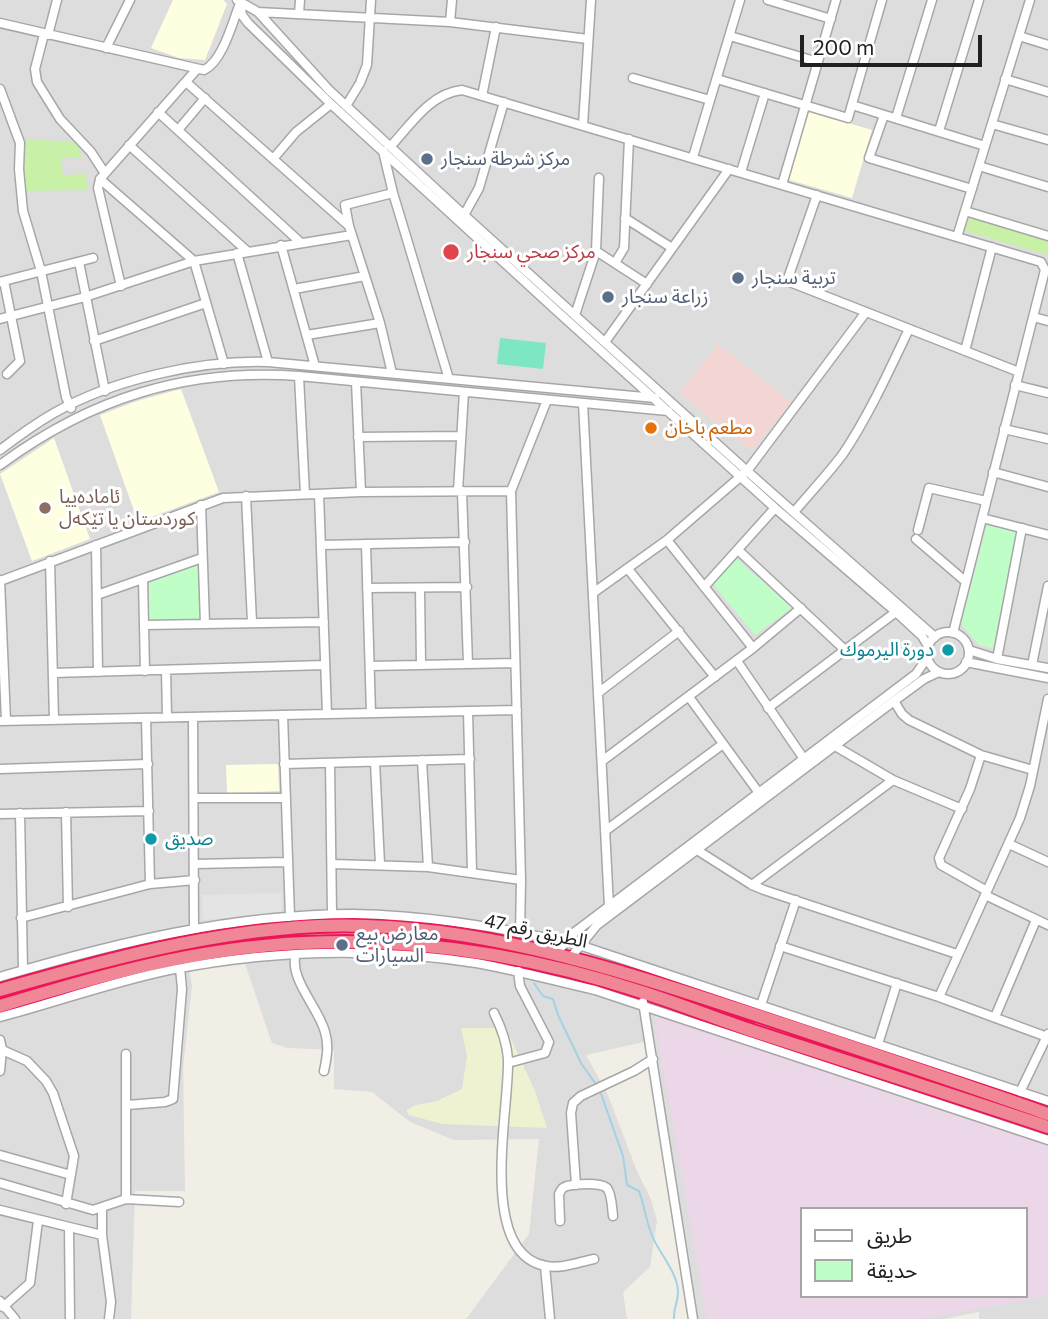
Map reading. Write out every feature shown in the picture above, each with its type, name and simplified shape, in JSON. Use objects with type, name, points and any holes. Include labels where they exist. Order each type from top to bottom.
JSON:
[{"type":"highway","name":"الطريق رقم 47","points":[[0,990],[243,928],[358,926],[504,936],[556,953],[699,990],[1048,1114]]},
{"type":"highway","name":"الطريق رقم 47","points":[[0,1006],[20,1006],[178,963],[272,945],[337,942],[402,944],[565,971],[643,999],[751,1030],[893,1082],[1048,1127]]},
{"type":"highway","points":[[172,944],[178,963]]},
{"type":"street","points":[[57,0],[35,69],[35,78],[60,119],[91,152],[102,176],[194,261],[224,364]]},
{"type":"street","points":[[106,48],[130,0]]},
{"type":"street","points":[[299,14],[300,0]]},
{"type":"street","points":[[346,106],[367,65],[371,0]]},
{"type":"street","points":[[450,22],[452,0]]},
{"type":"street","points":[[583,125],[591,0]]},
{"type":"street","points":[[692,158],[740,0]]},
{"type":"street","points":[[768,0],[831,19]]},
{"type":"street","points":[[782,185],[836,0]]},
{"type":"street","points":[[717,79],[848,118],[882,0]]},
{"type":"street","points":[[896,118],[932,0]]},
{"type":"street","points":[[939,131],[979,0]]},
{"type":"street","points":[[957,237],[1030,0]]},
{"type":"street","points":[[0,23],[197,69],[207,69],[214,63],[238,2]]},
{"type":"street","points":[[238,2],[299,14],[450,22],[588,39]]},
{"type":"street","points":[[238,2],[245,20],[331,104],[744,474],[775,508],[896,612],[922,636],[928,646]]},
{"type":"street","points":[[245,20],[246,11],[255,7]]},
{"type":"street","points":[[255,7],[329,90],[605,342],[658,396],[668,412],[794,512],[935,636]]},
{"type":"street","points":[[482,96],[496,27]]},
{"type":"street","points":[[730,36],[818,62]]},
{"type":"street","points":[[1018,36],[1048,45]]},
{"type":"street","points":[[121,286],[98,188],[102,176],[197,69]]},
{"type":"street","points":[[633,78],[710,100]]},
{"type":"street","points":[[1005,79],[1048,92]]},
{"type":"street","points":[[186,82],[350,230]]},
{"type":"street","points":[[0,89],[20,143],[19,169],[23,211],[41,271],[66,397],[76,417]]},
{"type":"street","points":[[391,146],[429,104],[446,93],[462,90],[1041,262],[1045,271],[953,633]]},
{"type":"street","points":[[741,172],[765,93]]},
{"type":"street","points":[[178,130],[205,98]]},
{"type":"street","points":[[464,215],[479,188],[504,103]]},
{"type":"street","points":[[273,159],[296,132],[331,104]]},
{"type":"street","points":[[852,105],[985,146]]},
{"type":"street","points":[[158,112],[300,242]]},
{"type":"street","points":[[884,115],[869,158],[972,189]]},
{"type":"street","points":[[992,124],[1048,140]]},
{"type":"street","points":[[615,263],[624,248],[629,139]]},
{"type":"street","points":[[129,145],[247,251]]},
{"type":"street","points":[[383,151],[449,379]]},
{"type":"street","points":[[979,166],[1048,187]]},
{"type":"street","points":[[605,342],[729,169]]},
{"type":"street","points":[[575,316],[596,251],[599,178]]},
{"type":"street","points":[[392,373],[345,205],[393,193]]},
{"type":"street","points":[[817,195],[787,281],[1018,372]]},
{"type":"street","points":[[965,211],[1048,236]]},
{"type":"street","points":[[625,218],[672,248]]},
{"type":"street","points":[[0,319],[85,298],[194,261],[350,230]]},
{"type":"street","points":[[281,245],[315,366]]},
{"type":"street","points":[[965,351],[992,247]]},
{"type":"street","points":[[596,251],[647,284]]},
{"type":"street","points":[[237,253],[268,362]]},
{"type":"street","points":[[7,374],[20,361],[2,282],[93,258]]},
{"type":"street","points":[[79,262],[105,391]]},
{"type":"street","points":[[294,289],[365,276]]},
{"type":"street","points":[[93,341],[206,303]]},
{"type":"street","points":[[593,593],[667,540],[744,474],[866,312]]},
{"type":"street","points":[[1033,317],[1048,321]]},
{"type":"street","points":[[307,335],[380,323]]},
{"type":"street","points":[[794,512],[853,438],[909,329]]},
{"type":"street","points":[[0,450],[55,412],[105,391],[175,371],[224,364],[268,362],[625,396],[658,396]]},
{"type":"street","points":[[0,465],[76,417],[109,402],[178,382],[212,376],[262,373],[668,412]]},
{"type":"street","points":[[299,376],[305,494]]},
{"type":"street","points":[[356,382],[361,492]]},
{"type":"street","points":[[1015,385],[1048,393]]},
{"type":"street","points":[[464,392],[460,491],[466,542],[468,664]]},
{"type":"street","points":[[624,407],[625,396]]},
{"type":"street","points":[[520,933],[511,491],[547,400]]},
{"type":"street","points":[[583,403],[609,906]]},
{"type":"street","points":[[1004,429],[1048,439]]},
{"type":"street","points":[[358,437],[461,436]]},
{"type":"street","points":[[993,472],[1048,487]]},
{"type":"street","points":[[965,581],[917,534],[929,488],[986,500]]},
{"type":"street","points":[[511,491],[361,492],[223,498],[0,580],[3,721],[517,710]]},
{"type":"street","points":[[319,494],[327,714]]},
{"type":"street","points":[[246,496],[252,622]]},
{"type":"street","points":[[201,505],[205,624]]},
{"type":"street","points":[[704,587],[775,508]]},
{"type":"street","points":[[982,518],[1048,535]]},
{"type":"street","points":[[997,659],[1021,528]]},
{"type":"street","points":[[667,540],[753,648]]},
{"type":"street","points":[[321,545],[466,542]]},
{"type":"street","points":[[366,544],[371,713]]},
{"type":"street","points":[[96,545],[98,672]]},
{"type":"street","points":[[738,550],[845,650]]},
{"type":"street","points":[[97,595],[202,558]]},
{"type":"street","points":[[50,561],[54,720]]},
{"type":"street","points":[[628,569],[715,677]]},
{"type":"street","points":[[143,579],[145,671]]},
{"type":"street","points":[[1032,665],[1048,586]]},
{"type":"street","points":[[368,588],[467,587]]},
{"type":"street","points":[[420,588],[421,665]]},
{"type":"street","points":[[601,761],[737,661],[801,608]]},
{"type":"street","points":[[768,708],[896,612]]},
{"type":"street","points":[[144,625],[324,622]]},
{"type":"street","points":[[598,693],[678,631]]},
{"type":"street","points":[[556,953],[565,942],[609,906],[759,793],[835,746],[924,679],[939,673],[958,672],[967,662],[969,650],[962,638],[953,633],[935,636],[928,646],[929,664],[939,673]]},
{"type":"street","points":[[969,650],[997,659],[1048,668]]},
{"type":"street","points":[[571,957],[597,925],[697,849],[916,674],[927,658]]},
{"type":"street","points":[[737,661],[806,762]]},
{"type":"street","points":[[967,662],[1048,678]]},
{"type":"street","points":[[370,666],[516,663]]},
{"type":"street","points":[[53,673],[325,665]]},
{"type":"street","points":[[166,670],[167,717]]},
{"type":"street","points":[[689,697],[759,793]]},
{"type":"street","points":[[939,997],[1026,802],[1045,733],[1048,699]]},
{"type":"street","points":[[894,701],[909,720],[981,755],[1033,770]]},
{"type":"street","points":[[468,711],[472,872]]},
{"type":"street","points":[[284,715],[290,917]]},
{"type":"street","points":[[193,717],[194,929]]},
{"type":"street","points":[[146,718],[150,884]]},
{"type":"street","points":[[605,831],[723,744]]},
{"type":"street","points":[[835,746],[892,779],[962,809]]},
{"type":"street","points":[[981,755],[939,862],[986,893],[1048,925]]},
{"type":"street","points":[[284,764],[470,759]]},
{"type":"street","points":[[422,760],[428,867]]},
{"type":"street","points":[[376,762],[380,864]]},
{"type":"street","points":[[330,763],[332,914]]},
{"type":"street","points":[[0,769],[148,764]]},
{"type":"street","points":[[752,885],[892,779]]},
{"type":"street","points":[[195,798],[285,797]]},
{"type":"street","points":[[0,814],[149,811]]},
{"type":"street","points":[[66,812],[68,907]]},
{"type":"street","points":[[20,813],[23,970]]},
{"type":"street","points":[[1009,844],[1048,862]]},
{"type":"street","points":[[697,849],[752,885],[957,954]]},
{"type":"street","points":[[195,864],[288,862]]},
{"type":"street","points":[[333,864],[428,867],[521,880]]},
{"type":"street","points":[[21,918],[150,884],[195,880]]},
{"type":"street","points":[[761,1005],[796,900]]},
{"type":"street","points":[[0,977],[122,943],[194,929],[243,928],[290,917],[332,914],[419,918],[504,936],[520,933],[579,945],[699,990],[761,1005],[1048,1101]]},
{"type":"street","points":[[995,1017],[1036,920]]},
{"type":"street","points":[[780,946],[1047,1035],[1020,1092]]},
{"type":"street","points":[[296,954],[294,959],[297,976],[325,1032],[328,1048],[324,1071]]},
{"type":"street","points":[[127,1105],[173,1099],[182,999],[178,963],[296,954],[478,958],[518,971],[643,999]]},
{"type":"street","points":[[508,1063],[539,1055],[548,1048],[548,1042],[520,986],[518,971]]},
{"type":"street","points":[[648,978],[643,999],[693,1319]]},
{"type":"street","points":[[878,1044],[897,983]]},
{"type":"street","points":[[0,1017],[20,1006]]},
{"type":"street","points":[[494,1013],[506,1044],[508,1063],[500,1174],[508,1225],[515,1247],[533,1262],[544,1266],[556,1267],[594,1259]]},
{"type":"street","points":[[0,1071],[1,1046],[37,1070],[53,1093],[73,1150],[66,1203]]},
{"type":"street","points":[[126,1199],[127,1054]]},
{"type":"street","points":[[576,1185],[571,1113],[573,1103],[580,1096],[653,1059]]},
{"type":"street","points":[[893,1082],[1048,1140]]},
{"type":"street","points":[[0,1155],[71,1175]]},
{"type":"street","points":[[0,1183],[93,1210],[126,1199],[178,1202]]},
{"type":"street","points":[[560,1221],[559,1194],[565,1186],[607,1188],[612,1216]]},
{"type":"street","points":[[102,1208],[102,1235],[111,1302],[109,1319]]},
{"type":"street","points":[[0,1210],[102,1235]]},
{"type":"street","points":[[15,1319],[1,1304],[30,1283],[38,1221]]},
{"type":"street","points":[[69,1228],[70,1319]]},
{"type":"street","points":[[544,1266],[550,1319]]},
{"type":"shaded area","points":[[0,0],[1048,0],[1048,1319],[979,1319],[979,1312],[944,1319],[695,1319],[648,1041],[586,1055],[607,1093],[637,1171],[651,1199],[657,1221],[650,1267],[623,1292],[627,1319],[466,1319],[529,1234],[539,1139],[454,1140],[410,1122],[372,1092],[334,1089],[334,1050],[288,1048],[272,1043],[245,964],[213,960],[212,937],[185,944],[192,986],[183,1068],[185,1191],[135,1191],[131,1319],[0,1319]]},
{"type":"shaded area","points":[[173,0],[223,0],[227,4],[205,60],[179,58],[151,48]]},
{"type":"shaded area","points":[[807,111],[872,130],[852,198],[786,179]]},
{"type":"shaded area","points":[[718,344],[791,402],[752,451],[679,393]]},
{"type":"shaded area","points":[[181,389],[219,492],[138,522],[100,415]]},
{"type":"shaded area","name":"ئامادەییا کوردستان یا تێکەل","points":[[54,438],[90,539],[32,561],[0,474]]},
{"type":"shaded area","points":[[278,764],[279,791],[227,793],[226,765]]},
{"type":"shaded area","points":[[282,893],[282,913],[203,920],[202,895]]},
{"type":"shaded area","name":"معارض بيع السيارات","points":[[334,928],[461,935],[460,965],[358,961],[271,953],[224,954],[221,937]]},
{"type":"shaded area","points":[[650,995],[1048,1126],[1048,1296],[924,1319],[707,1319]]},
{"type":"shaded area","points":[[461,1028],[506,1028],[535,1091],[547,1128],[442,1124],[409,1115],[406,1110],[416,1105],[437,1101],[462,1089],[467,1056]]},
{"type":"green space","points":[[22,139],[77,142],[82,157],[61,158],[63,175],[85,174],[88,190],[24,191]]},
{"type":"green space","points":[[970,217],[1048,240],[1048,255],[965,231]]},
{"type":"green space","points":[[500,338],[546,343],[543,369],[497,364]]},
{"type":"green space","points":[[987,525],[1017,532],[993,648],[979,645],[961,624]]},
{"type":"green space","points":[[737,559],[792,608],[755,635],[713,584]]},
{"type":"green space","points":[[200,564],[201,620],[149,620],[149,581]]},
{"type":"waterway","points":[[534,983],[543,996],[553,999],[581,1063],[597,1086]]},
{"type":"waterway","points":[[600,1091],[623,1156],[627,1185],[639,1191],[651,1233],[675,1277],[678,1292],[674,1319]]},
{"type":"place","name":"مركز شرطة سنجار","points":[[427,159]]},
{"type":"place","name":"مركز صحي سنجار","points":[[451,252]]},
{"type":"place","name":"تربية سنجار","points":[[738,278]]},
{"type":"place","name":"زراعة سنجار","points":[[608,297]]},
{"type":"place","name":"مطعم باخان","points":[[651,428]]},
{"type":"place","name":"ئامادەییا کوردستان یا تێکەل","points":[[45,508]]},
{"type":"place","name":"دورة اليرموك","points":[[948,650]]},
{"type":"place","name":"صديق","points":[[151,839]]},
{"type":"place","name":"معارض بيع السيارات","points":[[342,945]]}]
